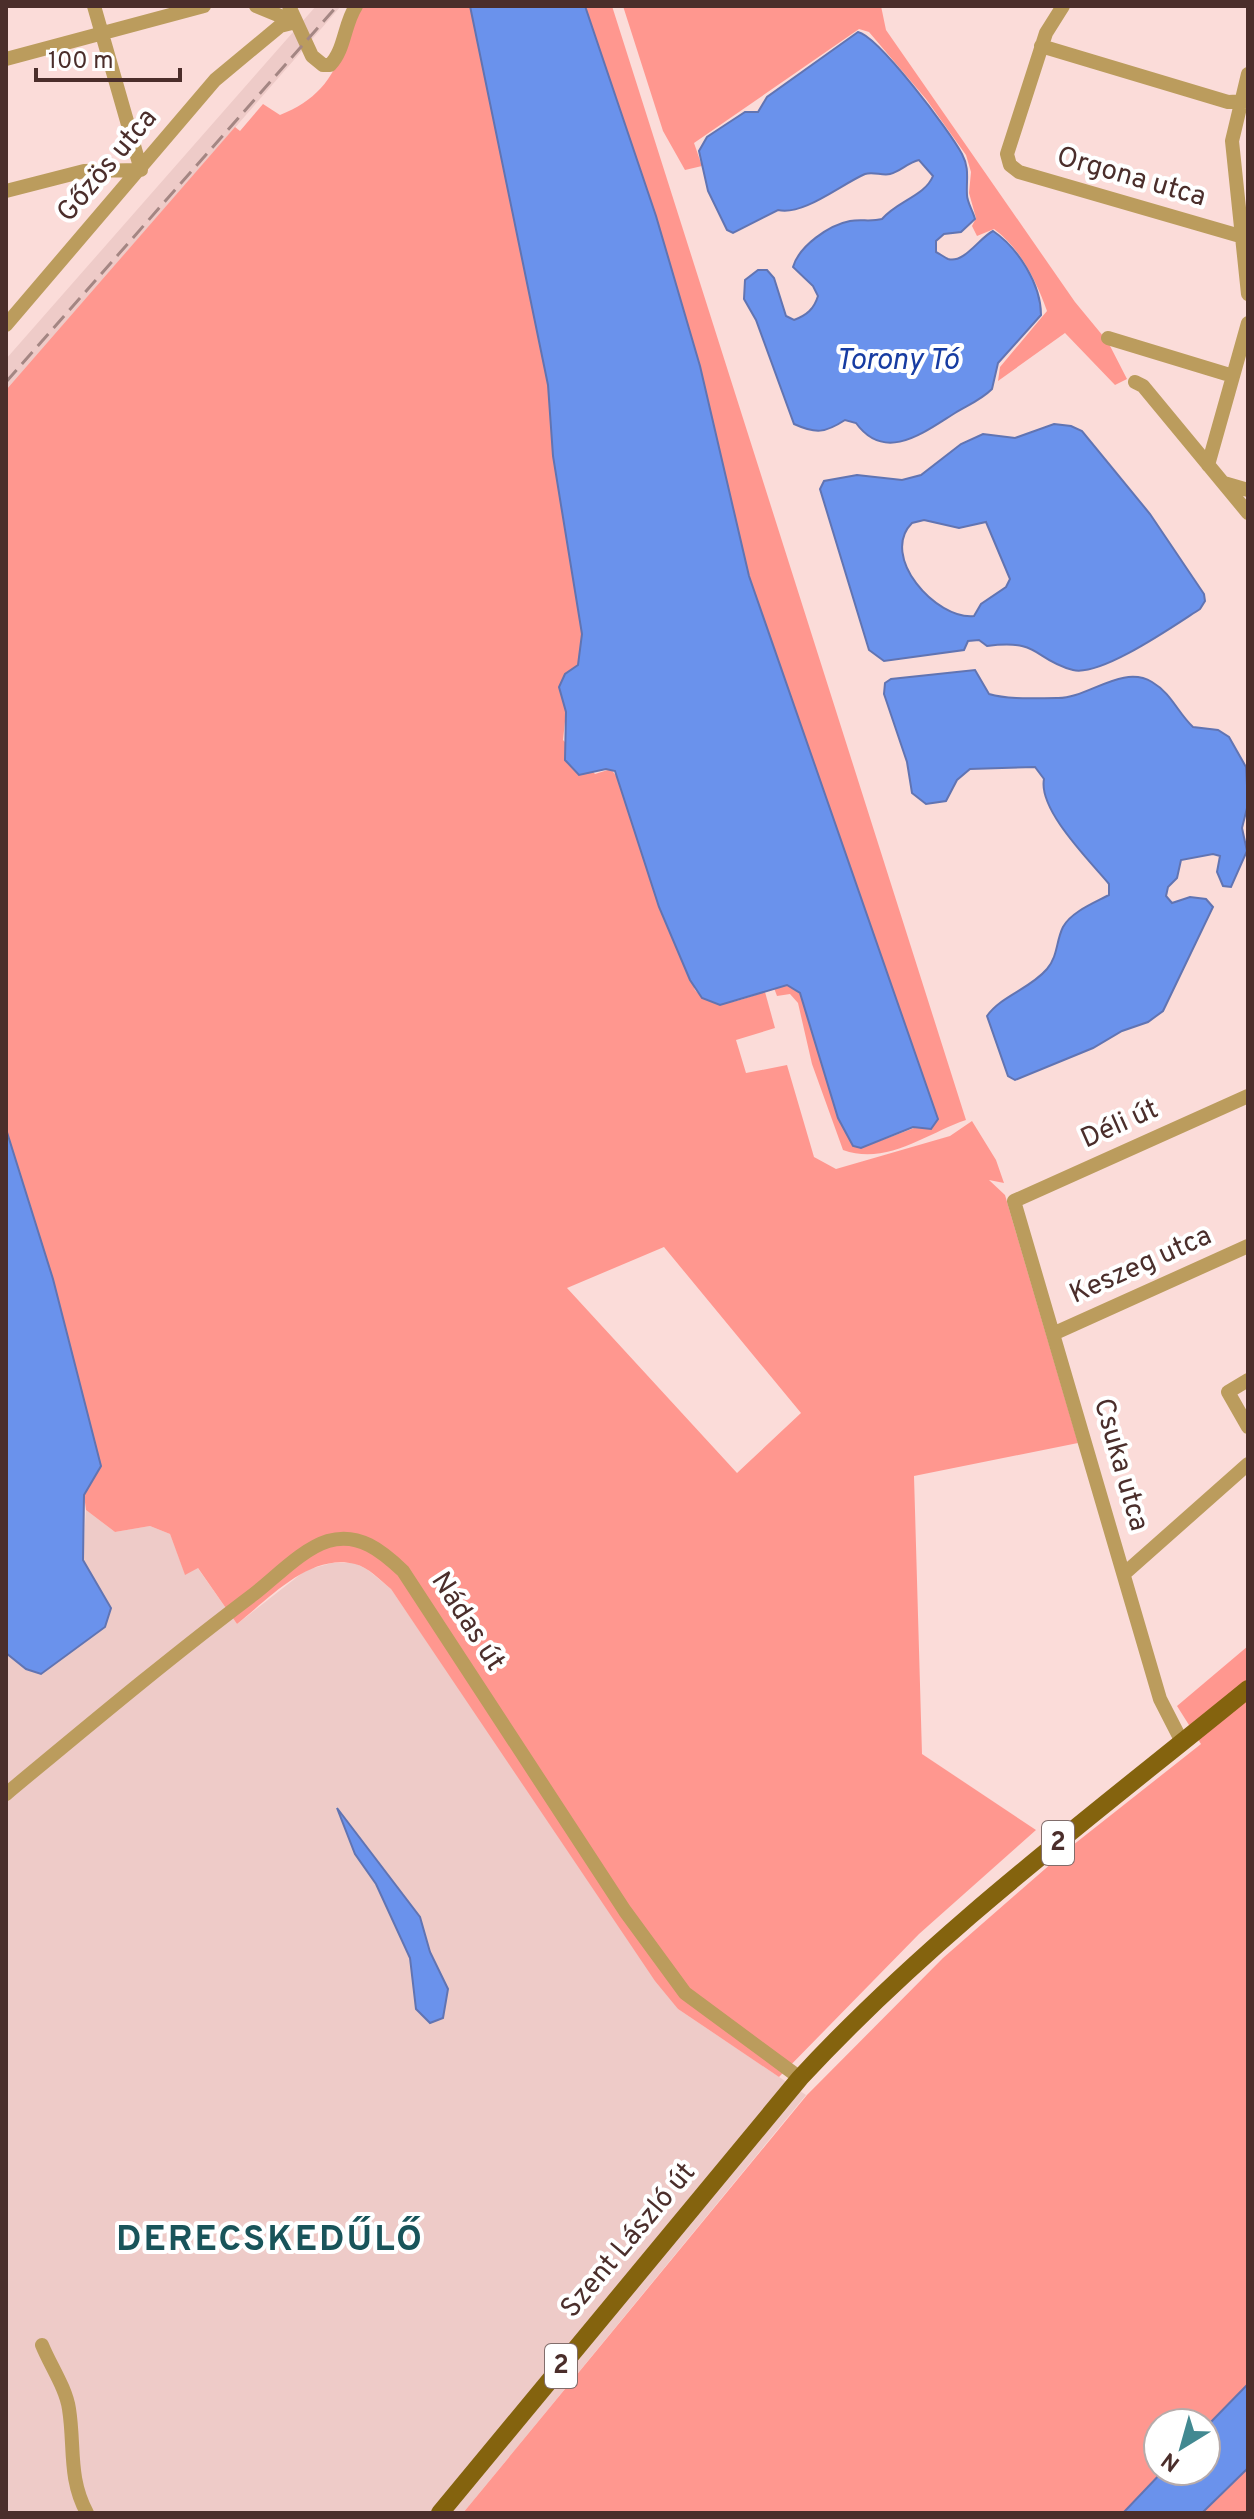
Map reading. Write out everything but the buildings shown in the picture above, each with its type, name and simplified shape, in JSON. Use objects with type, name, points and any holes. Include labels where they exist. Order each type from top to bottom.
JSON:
[{"type":"main road","name":"2","points":[[800,2078],[867,2009],[993,1897],[1248,1689]]},
{"type":"main road","name":"Szent László út","points":[[440,2513],[800,2078]]},
{"type":"street","points":[[6,191],[84,171],[141,170],[94,6]]},
{"type":"street","points":[[6,59],[204,6]]},
{"type":"street","points":[[256,6],[296,22]]},
{"type":"street","points":[[290,6],[317,62],[330,65],[337,57],[345,27],[356,6]]},
{"type":"street","points":[[1063,6],[1041,46],[1228,102],[1244,101]]},
{"type":"street","name":"Gőzös utca","points":[[7,323],[215,80],[280,26],[296,22]]},
{"type":"street","name":"Orgona utca","points":[[1041,46],[1007,154],[1010,165],[1019,172],[1240,236]]},
{"type":"street","points":[[1248,74],[1232,141],[1248,294]]},
{"type":"street","points":[[1208,465],[1233,376],[1244,349],[1248,323]]},
{"type":"street","points":[[1108,338],[1233,376]]},
{"type":"street","points":[[1135,382],[1143,386],[1248,513]]},
{"type":"street","points":[[1223,483],[1248,490]]},
{"type":"street","name":"Déli út","points":[[1014,1201],[1248,1096]]},
{"type":"street","name":"Csuka utca","points":[[1014,1201],[1160,1699],[1182,1742]]},
{"type":"street","name":"Keszeg utca","points":[[1055,1333],[1248,1246]]},
{"type":"street","points":[[1248,1380],[1228,1392],[1248,1427]]},
{"type":"street","points":[[1125,1573],[1248,1464]]},
{"type":"street","name":"Nádas út","points":[[6,1794],[221,1616],[300,1559],[326,1542],[346,1539],[366,1542],[403,1571],[625,1911],[685,1993],[800,2078]]},
{"type":"street","points":[[42,2345],[69,2405],[70,2469],[77,2496],[87,2513]]},
{"type":"shaded area","points":[[316,6],[341,6],[6,390],[6,359]]},
{"type":"shaded area","points":[[363,6],[470,6],[548,385],[553,456],[582,634],[578,665],[565,675],[559,687],[566,712],[563,740],[595,774],[611,769],[619,780],[695,990],[719,1003],[765,992],[775,1028],[736,1040],[746,1073],[787,1065],[814,1157],[836,1169],[950,1136],[972,1121],[996,1160],[1004,1183],[989,1180],[1005,1195],[1078,1443],[914,1476],[922,1754],[1036,1830],[919,1934],[779,2077],[678,2009],[655,1981],[391,1589],[374,1574],[355,1564],[338,1562],[322,1565],[291,1580],[237,1624],[198,1568],[185,1575],[170,1534],[150,1526],[115,1532],[86,1510],[84,1495],[101,1466],[53,1279],[6,1129],[6,390],[235,127],[240,131],[263,104],[280,115],[303,103],[321,88],[334,69]],"holes":[[[664,1247],[801,1413],[737,1473],[567,1288]]]},
{"type":"shaded area","points":[[585,6],[612,6],[966,1120],[891,1151],[859,1154],[843,1150],[812,1064],[798,1003],[790,994],[777,996],[774,988],[787,985],[800,993],[838,1118],[853,1146],[861,1148],[938,1119],[749,576],[700,366],[656,216]]},
{"type":"shaded area","points":[[623,6],[881,6],[886,30],[1075,302],[1108,342],[1127,379],[1115,385],[1065,333],[998,381],[1000,367],[1047,311],[1032,276],[1012,245],[994,229],[977,236],[972,226],[976,218],[969,193],[971,172],[966,155],[926,99],[869,32],[859,29],[694,143],[702,166],[685,170],[663,131]]},
{"type":"shaded area","points":[[86,1510],[115,1532],[150,1526],[170,1534],[185,1574],[197,1567],[237,1624],[306,1570],[332,1563],[355,1563],[368,1570],[391,1589],[678,2009],[806,2095],[463,2513],[6,2513],[6,1653],[26,1669],[41,1674],[105,1627],[111,1608],[83,1560]]},
{"type":"shaded area","points":[[1248,1646],[1248,2384],[1222,2411],[1222,2407],[1142,2407],[1142,2487],[1148,2487],[1123,2513],[463,2513],[807,2095],[943,1958],[1068,1849],[1201,1744],[1177,1706]]},
{"type":"shaded area","points":[[1248,2468],[1248,2513],[1202,2513]]},
{"type":"water","points":[[470,6],[585,6],[656,216],[700,366],[749,576],[938,1119],[931,1129],[913,1127],[861,1148],[853,1146],[838,1118],[800,993],[787,985],[720,1005],[702,998],[690,980],[659,907],[615,771],[606,769],[579,775],[565,760],[566,712],[559,687],[565,674],[578,665],[582,634],[553,456],[548,385]]},
{"type":"water","name":"Torony Tó","points":[[858,32],[868,37],[913,86],[944,126],[964,159],[967,198],[975,219],[961,232],[944,234],[936,241],[936,252],[948,259],[960,258],[993,231],[1011,247],[1026,268],[1037,291],[1041,315],[998,363],[992,389],[988,393],[917,436],[892,443],[879,441],[867,435],[856,423],[845,420],[820,431],[794,424],[756,320],[744,299],[745,280],[758,270],[767,270],[774,278],[786,316],[794,320],[803,316],[818,296],[813,286],[793,267],[808,244],[842,223],[882,219],[924,189],[933,176],[919,160],[890,174],[865,174],[810,204],[788,211],[778,210],[733,233],[727,230],[708,191],[699,151],[707,137],[745,112],[758,112],[767,97]]},
{"type":"water","points":[[1054,424],[1082,431],[1150,514],[1204,594],[1205,601],[1200,609],[1138,648],[1101,666],[1085,670],[1060,666],[1018,645],[987,646],[979,640],[968,641],[964,650],[884,661],[869,650],[820,489],[824,481],[857,475],[902,480],[921,475],[961,444],[983,434],[1015,438]],"holes":[[[924,520],[959,528],[986,522],[1010,579],[1006,587],[981,604],[974,616],[959,615],[929,597],[916,583],[902,552],[904,537],[912,523]]]},
{"type":"water","points":[[975,670],[989,694],[1014,698],[1068,697],[1117,679],[1141,678],[1164,692],[1193,727],[1218,730],[1229,737],[1246,767],[1248,804],[1242,828],[1247,851],[1231,887],[1223,886],[1217,872],[1220,856],[1213,854],[1181,860],[1177,878],[1168,887],[1166,896],[1172,903],[1190,897],[1206,899],[1213,907],[1163,1011],[1148,1022],[1122,1031],[1093,1048],[1015,1080],[1008,1076],[987,1016],[1047,969],[1063,927],[1083,908],[1109,895],[1109,884],[1057,820],[1044,791],[1044,779],[1035,767],[970,769],[957,780],[946,801],[926,804],[912,793],[907,762],[884,694],[885,683],[891,679]]},
{"type":"water","points":[[6,1129],[53,1279],[101,1466],[84,1495],[83,1560],[111,1608],[105,1627],[41,1674],[26,1669],[6,1653]]},
{"type":"water","points":[[337,1808],[420,1917],[430,1952],[448,1989],[443,2018],[430,2023],[416,2009],[410,1958],[376,1884],[355,1854]]},
{"type":"water","points":[[1248,2384],[1248,2468],[1202,2513],[1123,2513],[1148,2487],[1222,2487],[1222,2411]]},
{"type":"railway","points":[[6,382],[337,6]]},
{"type":"district","name":"DERECSKEDŰLŐ","points":[[270,2241]]}]
